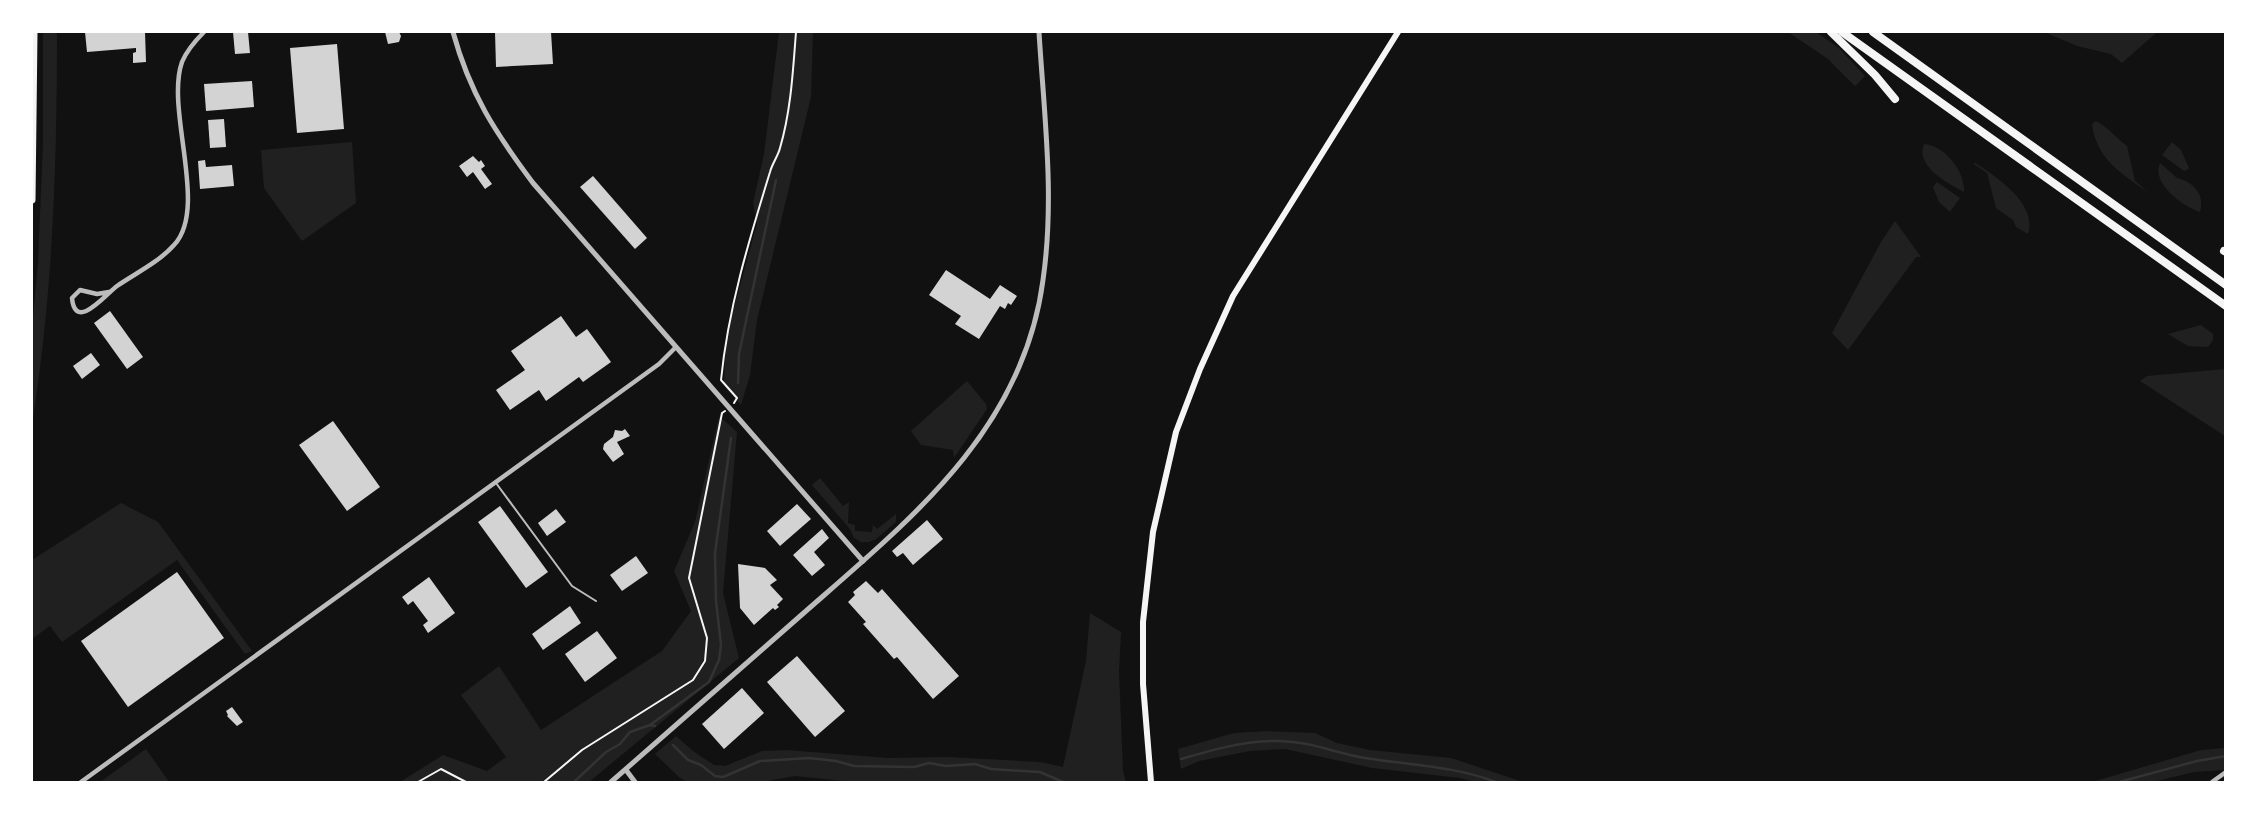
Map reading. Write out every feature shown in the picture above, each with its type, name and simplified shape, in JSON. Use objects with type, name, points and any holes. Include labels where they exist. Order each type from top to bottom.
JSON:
[{"type":"highway","points":[[32,200],[34,32]]},
{"type":"highway","points":[[1831,32],[1875,75],[1895,99]]},
{"type":"highway","points":[[1842,32],[2225,306]]},
{"type":"highway","points":[[1873,32],[2225,285]]},
{"type":"main road","points":[[1151,782],[1143,684],[1143,622],[1153,532],[1176,432],[1200,369],[1233,296],[1398,32]]},
{"type":"street","points":[[109,292],[97,294],[80,290],[72,298],[73,305],[78,311],[91,309],[109,292],[175,244],[184,229],[188,206],[178,84],[183,61],[193,43],[204,32]]},
{"type":"street","points":[[453,32],[462,64],[492,128],[533,183],[863,561]]},
{"type":"street","points":[[611,782],[932,497],[981,437],[1023,358],[1038,309],[1043,281],[1048,225],[1048,170],[1039,32]]},
{"type":"street","points":[[81,782],[659,364],[676,347]]},
{"type":"street","points":[[626,770],[635,782]]},
{"type":"street","points":[[2212,782],[2225,772]]},
{"type":"lane","points":[[496,482],[572,586],[596,601]]},
{"type":"path","points":[[544,782],[582,750],[693,680],[705,661],[707,638],[689,578],[722,413],[730,409],[737,398],[721,380],[724,348],[748,248],[771,169],[780,149],[796,32]]},
{"type":"path","points":[[418,782],[441,769],[466,782]]},
{"type":"shaded area","points":[[43,32],[57,32],[56,130],[45,327],[32,424],[32,328],[43,144]]},
{"type":"shaded area","points":[[779,32],[813,32],[811,97],[757,320],[750,375],[741,405],[724,386],[725,354],[732,315],[757,224],[753,203],[764,154]]},
{"type":"shaded area","points":[[1788,32],[1816,32],[1839,48],[1865,76],[1855,86],[1828,59]]},
{"type":"shaded area","points":[[2044,32],[2157,32],[2122,63],[2111,54],[2077,46]]},
{"type":"shaded area","points":[[2096,121],[2127,146],[2135,181],[2148,192],[2119,172],[2104,156],[2094,136],[2092,124]]},
{"type":"shaded area","points":[[352,142],[356,203],[302,241],[264,188],[261,150]]},
{"type":"shaded area","points":[[2172,142],[2181,150],[2189,168],[2187,170],[2184,171],[2162,155]]},
{"type":"shaded area","points":[[1924,144],[1939,149],[1952,160],[1961,176],[1964,192],[1942,179],[1928,166],[1922,152]]},
{"type":"shaded area","points":[[1974,162],[2003,183],[2021,201],[2027,212],[2028,234],[2016,227],[2013,220],[1996,208],[1987,173]]},
{"type":"shaded area","points":[[2160,163],[2177,178],[2196,189],[2201,199],[2200,212],[2185,205],[2164,186],[2158,171]]},
{"type":"shaded area","points":[[1937,182],[1960,198],[1950,212],[1939,202],[1933,187]]},
{"type":"shaded area","points":[[1895,221],[1921,257],[1916,257],[1848,350],[1832,333]]},
{"type":"shaded area","points":[[2201,325],[2213,334],[2213,340],[2208,347],[2188,346],[2168,334]]},
{"type":"shaded area","points":[[2225,369],[2225,436],[2140,381],[2147,376]]},
{"type":"shaded area","points":[[967,381],[987,409],[954,458],[953,450],[921,445],[911,431]]},
{"type":"shaded area","points":[[719,416],[737,432],[723,593],[739,658],[589,782],[400,782],[443,755],[487,771],[506,757],[461,695],[499,666],[541,730],[662,651],[691,611],[674,571],[695,522]]},
{"type":"shaded area","points":[[820,478],[843,506],[849,502],[848,523],[855,525],[855,531],[872,532],[873,525],[877,529],[896,514],[896,522],[869,542],[854,538],[850,529],[812,485]]},
{"type":"shaded area","points":[[121,503],[158,522],[252,651],[245,654],[177,560],[62,642],[50,626],[32,639],[32,560]]},
{"type":"shaded area","points":[[1090,613],[1121,632],[1119,671],[1123,771],[1126,782],[853,782],[795,776],[762,782],[688,782],[680,778],[655,754],[676,736],[714,765],[725,766],[762,751],[787,750],[888,758],[949,757],[1040,762],[1063,767],[1086,661]]},
{"type":"shaded area","points":[[1234,733],[1315,733],[1337,743],[1370,750],[1451,758],[1523,782],[1475,782],[1372,768],[1285,749],[1250,751],[1199,761],[1181,769],[1178,749]]},
{"type":"shaded area","points":[[2225,748],[2225,770],[2194,772],[2153,782],[2092,782],[2201,750]]},
{"type":"shaded area","points":[[146,749],[169,782],[100,782]]},
{"type":"building","points":[[85,32],[145,32],[146,62],[133,63],[136,48],[87,52]]},
{"type":"building","points":[[233,32],[248,32],[250,53],[235,54]]},
{"type":"building","points":[[385,32],[399,32],[399,42],[388,44]]},
{"type":"building","points":[[495,32],[551,32],[553,64],[496,67]]},
{"type":"building","points":[[337,44],[344,129],[297,133],[290,48]]},
{"type":"building","points":[[252,81],[254,107],[206,111],[204,84]]},
{"type":"building","points":[[224,119],[226,147],[210,148],[208,120]]},
{"type":"building","points":[[473,156],[479,162],[481,160],[485,166],[481,169],[492,184],[485,189],[473,172],[467,177],[459,166]]},
{"type":"building","points":[[205,160],[206,167],[232,165],[234,186],[200,189],[198,161]]},
{"type":"building","points":[[593,176],[647,238],[635,249],[580,187]]},
{"type":"building","points":[[946,270],[990,299],[1000,285],[1017,296],[1005,309],[1000,306],[979,339],[955,324],[961,316],[929,295]]},
{"type":"building","points":[[110,311],[143,357],[127,369],[94,323]]},
{"type":"building","points":[[561,316],[576,337],[587,329],[611,362],[583,382],[579,377],[546,401],[539,390],[510,410],[496,390],[525,370],[511,351]]},
{"type":"building","points":[[91,353],[100,365],[82,379],[73,366]]},
{"type":"building","points":[[333,421],[380,487],[347,511],[299,445]]},
{"type":"building","points":[[625,429],[630,436],[617,442],[624,454],[613,462],[603,449],[604,444],[613,437],[615,430]]},
{"type":"building","points":[[797,504],[811,519],[780,546],[767,531]]},
{"type":"building","points":[[500,506],[548,572],[526,588],[478,522]]},
{"type":"building","points":[[556,509],[566,522],[547,536],[538,523]]},
{"type":"building","points":[[927,520],[943,539],[913,565],[903,553],[897,557],[892,551]]},
{"type":"building","points":[[822,529],[829,538],[814,552],[825,565],[812,576],[793,555]]},
{"type":"building","points":[[636,556],[648,573],[622,591],[610,575]]},
{"type":"building","points":[[738,564],[765,568],[777,580],[770,585],[783,599],[777,605],[779,607],[775,610],[773,608],[754,625],[740,608]]},
{"type":"building","points":[[177,572],[224,638],[128,707],[81,641]]},
{"type":"building","points":[[429,577],[455,613],[428,633],[423,625],[428,621],[413,601],[408,605],[402,597]]},
{"type":"building","points":[[866,581],[878,593],[882,589],[959,676],[933,699],[897,657],[894,659],[863,624],[866,622],[848,602],[855,595],[853,592]]},
{"type":"building","points":[[570,606],[581,623],[543,650],[532,634]]},
{"type":"building","points":[[597,631],[617,658],[585,682],[565,654]]},
{"type":"building","points":[[797,656],[845,711],[815,737],[767,682]]},
{"type":"building","points":[[742,688],[764,713],[724,749],[702,724]]},
{"type":"building","points":[[232,707],[243,722],[237,726],[227,716],[226,711]]},
{"type":"waterway","points":[[738,383],[739,354],[776,180]]},
{"type":"waterway","points":[[650,725],[709,682],[719,660],[721,645],[716,601],[715,553],[731,438]]},
{"type":"waterway","points":[[574,782],[606,752],[620,744],[630,732],[650,725],[655,726]]},
{"type":"waterway","points":[[1181,759],[1239,744],[1287,741],[1365,758],[1448,769],[1496,782]]},
{"type":"waterway","points":[[673,745],[688,760],[701,765],[715,776],[723,777],[760,761],[809,758],[854,766],[975,764],[991,769],[1040,772],[1063,782]]},
{"type":"waterway","points":[[2119,782],[2226,756]]}]
